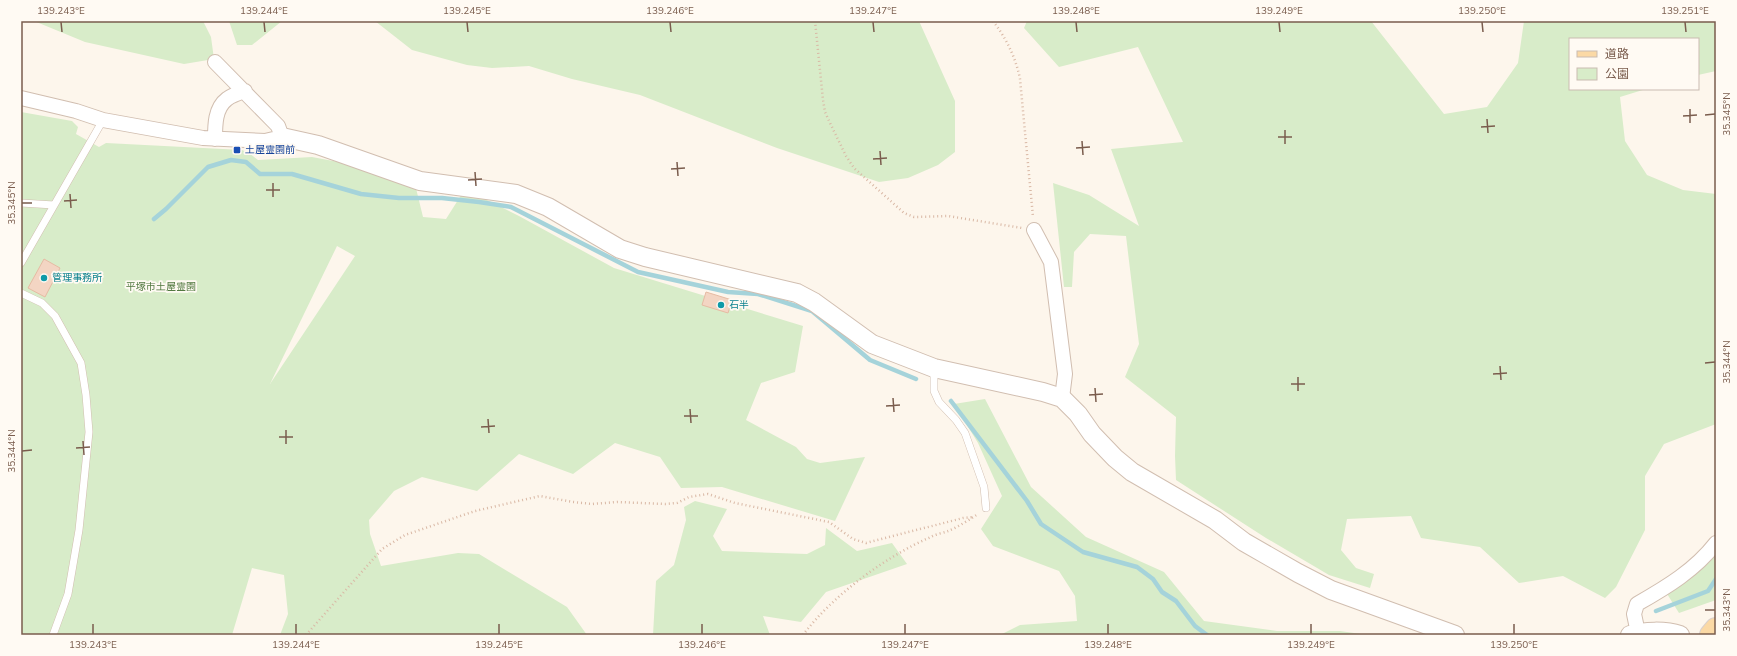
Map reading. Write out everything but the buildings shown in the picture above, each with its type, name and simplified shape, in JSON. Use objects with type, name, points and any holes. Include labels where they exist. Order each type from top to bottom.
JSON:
[{"type":"main road","points":[[1711,635],[1716,629]]},
{"type":"street","points":[[215,62],[278,126],[282,137]]},
{"type":"street","points":[[215,138],[215,124],[218,110],[227,99],[245,91]]},
{"type":"street","points":[[21,98],[76,111],[103,120],[203,138],[265,141],[282,137],[318,145],[420,181],[516,194],[548,207],[620,249],[645,257],[797,293],[814,302],[872,344],[934,368],[1043,392],[1062,398],[1078,414],[1092,434],[1115,458],[1132,472],[1215,520],[1244,542],[1331,590],[1455,635]]},
{"type":"street","points":[[1034,230],[1051,262],[1065,374],[1062,398]]},
{"type":"street","points":[[1680,635],[1672,632],[1634,634],[1634,614],[1637,604],[1675,583],[1706,555],[1716,543]]},
{"type":"lane","points":[[21,263],[103,120]]},
{"type":"lane","points":[[21,203],[54,205]]},
{"type":"lane","points":[[21,293],[42,303],[55,316],[81,363],[86,395],[89,432],[79,530],[68,594],[53,635]]},
{"type":"lane","points":[[934,368],[934,391],[939,402],[956,420],[965,433],[984,487],[986,508]]},
{"type":"path","points":[[815,21],[825,112],[846,156],[854,168],[904,213],[914,217],[948,216],[1034,230],[1020,79],[1017,65],[1002,32],[993,21]]},
{"type":"path","points":[[306,635],[382,549],[405,535],[475,511],[540,496],[592,504],[617,502],[665,504],[677,503],[689,498],[708,494],[735,504],[829,522],[854,539],[866,543],[963,518],[973,517]]},
{"type":"path","points":[[803,635],[812,623],[846,589],[896,555],[931,537],[949,531],[986,508]]},
{"type":"green space","points":[[34,21],[203,21],[211,37],[214,59],[184,64],[85,42]]},
{"type":"green space","points":[[229,21],[282,21],[252,45],[237,45]]},
{"type":"green space","points":[[375,21],[919,21],[955,101],[955,152],[938,165],[908,178],[879,182],[777,148],[640,95],[572,79],[529,66],[492,68],[467,65],[412,50]]},
{"type":"green space","points":[[1027,21],[1371,21],[1444,114],[1487,107],[1518,63],[1524,21],[1716,21],[1716,71],[1699,75],[1699,38],[1569,38],[1569,90],[1643,90],[1620,97],[1625,141],[1647,175],[1683,190],[1716,194],[1716,424],[1664,444],[1645,476],[1645,530],[1616,587],[1605,598],[1563,576],[1519,583],[1480,547],[1421,538],[1411,516],[1347,519],[1341,550],[1356,568],[1374,574],[1370,588],[1329,575],[1266,538],[1176,480],[1176,417],[1125,377],[1139,344],[1126,236],[1090,234],[1074,252],[1072,287],[1064,287],[1053,183],[1089,195],[1139,226],[1111,149],[1183,142],[1138,47],[1059,67],[1024,28]]},
{"type":"green space","name":"平塚市土屋霊園","points":[[21,112],[72,121],[78,127],[76,134],[99,147],[106,143],[242,150],[258,160],[312,157],[413,176],[423,217],[446,219],[465,189],[519,216],[614,268],[803,326],[795,372],[761,383],[746,420],[796,447],[807,459],[820,463],[865,457],[835,521],[722,487],[681,488],[660,457],[615,443],[573,474],[519,454],[477,491],[422,477],[394,491],[369,520],[370,534],[381,566],[458,553],[479,554],[567,607],[587,635],[280,635],[288,614],[284,575],[252,568],[232,635],[21,635]],"holes":[[[337,246],[355,256],[270,384]]]},
{"type":"green space","points":[[985,399],[1031,487],[1086,537],[1164,572],[1204,621],[1277,631],[1340,631],[1368,635],[1000,635],[1020,625],[1077,621],[1075,596],[1059,571],[993,546],[981,529],[1002,496],[978,443],[954,404]]},
{"type":"green space","points":[[695,501],[727,509],[713,536],[722,551],[807,554],[825,545],[826,528],[857,551],[892,543],[907,564],[826,592],[801,622],[763,616],[770,635],[653,635],[656,581],[674,565],[686,520],[684,507]]},
{"type":"green space","points":[[1716,549],[1716,600],[1679,613],[1664,589]]},
{"type":"waterway","points":[[154,219],[208,167],[231,160],[246,162],[260,174],[292,174],[361,194],[399,198],[442,198],[511,207],[638,272],[728,292],[758,294],[812,311],[870,360],[916,379]]},
{"type":"waterway","points":[[951,401],[1027,501],[1041,524],[1083,552],[1137,567],[1153,579],[1162,592],[1176,601],[1195,626],[1207,635]]},
{"type":"waterway","points":[[1656,611],[1708,591],[1716,579]]},
{"type":"place","name":"土屋霊園前","points":[[237,150]]},
{"type":"place","name":"管理事務所","points":[[44,278]]},
{"type":"place","name":"石半","points":[[721,305]]}]
